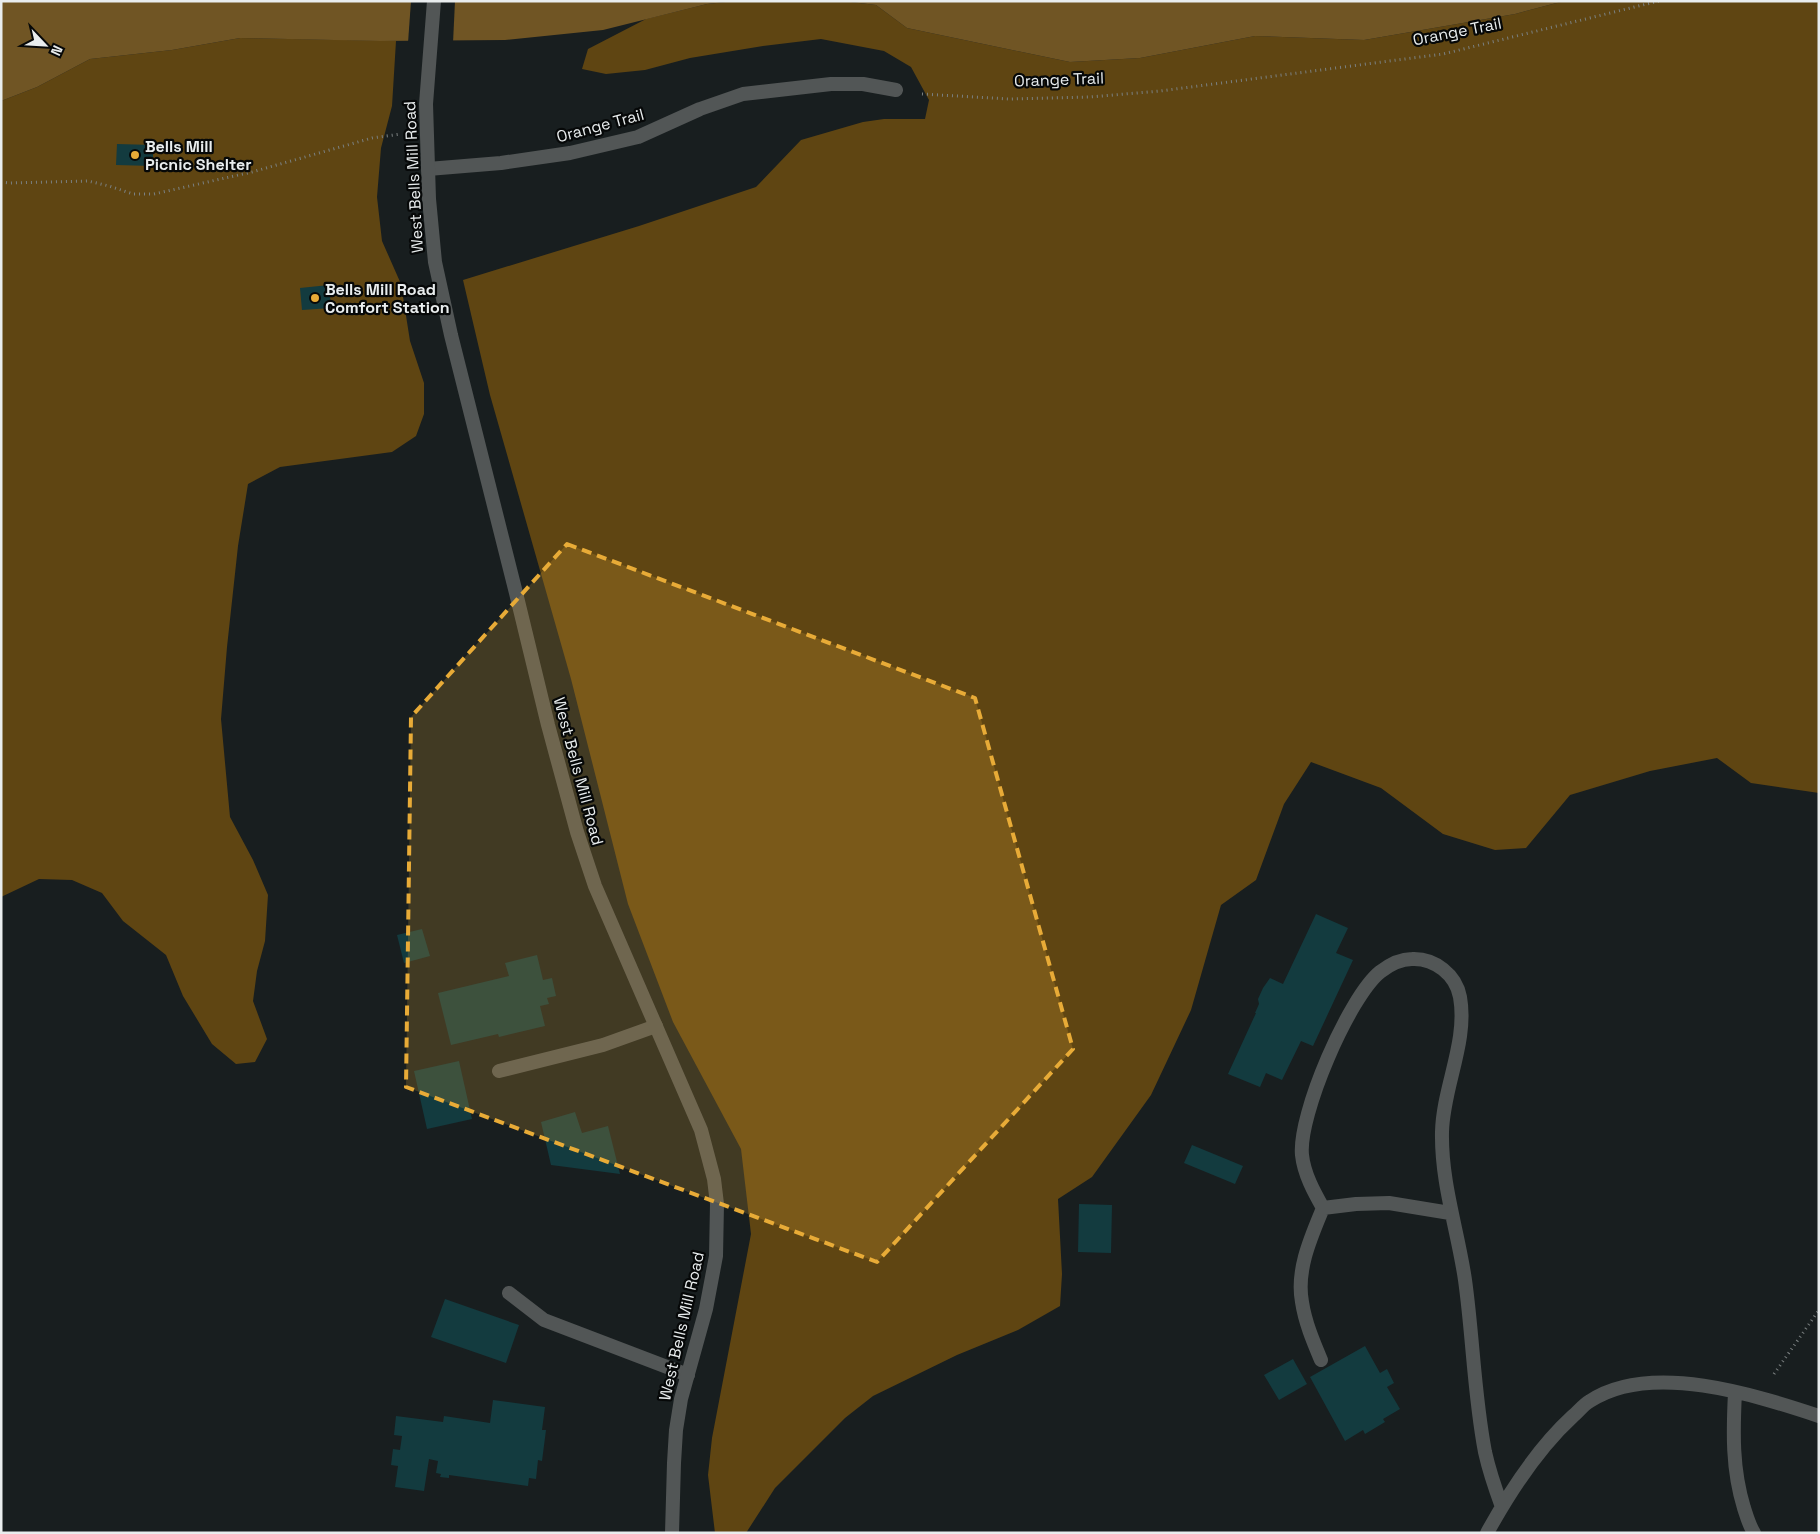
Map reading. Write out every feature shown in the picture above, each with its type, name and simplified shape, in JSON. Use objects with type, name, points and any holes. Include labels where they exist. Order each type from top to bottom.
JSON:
[{"type":"street","name":"West Bells Mill Road","points":[[434,1],[426,104],[431,234],[440,286],[548,725],[585,858],[701,1130],[709,1155],[717,1204],[718,1232],[713,1279],[676,1430],[672,1533]]},
{"type":"street","name":"Orange Trail","points":[[428,169],[463,167],[570,154],[638,137],[743,94],[831,84],[863,84],[896,90]]},
{"type":"street","points":[[1323,1208],[1309,1182],[1302,1156],[1302,1136],[1310,1102],[1348,1014],[1364,989],[1380,972],[1395,962],[1413,958],[1430,962],[1444,969],[1453,980],[1460,995],[1462,1014],[1459,1040],[1446,1098],[1442,1132],[1445,1173],[1450,1212],[1465,1280],[1475,1382],[1485,1451],[1490,1474],[1502,1507]]},
{"type":"street","points":[[499,1070],[603,1045],[656,1026]]},
{"type":"street","points":[[1323,1208],[1356,1204],[1389,1204],[1450,1212]]},
{"type":"street","points":[[1321,1360],[1310,1332],[1301,1300],[1302,1272],[1310,1240],[1323,1208]]},
{"type":"street","points":[[509,1293],[544,1320],[688,1375]]},
{"type":"street","points":[[1487,1533],[1532,1461],[1564,1424],[1590,1401],[1615,1390],[1638,1384],[1666,1382],[1701,1385],[1758,1398],[1819,1416]]},
{"type":"street","points":[[1735,1392],[1732,1434],[1734,1464],[1740,1495],[1754,1533]]},
{"type":"path","name":"Orange Trail","points":[[896,90],[925,94],[1009,99],[1090,97],[1160,92],[1443,54],[1659,1]]},
{"type":"path","points":[[1,182],[88,180],[133,194],[154,194],[252,172],[372,138],[403,134]]},
{"type":"path","points":[[1758,1398],[1819,1310]]},
{"type":"highlighted area","points":[[567,544],[975,698],[1073,1049],[877,1262],[406,1087],[411,717]]},
{"type":"shaded area","points":[[1,1],[734,1],[707,4],[603,30],[505,40],[380,41],[240,38],[172,50],[90,59],[37,87],[1,101]]},
{"type":"shaded area","points":[[734,1],[843,1],[876,5],[907,28],[1070,62],[1140,58],[1255,36],[1364,40],[1515,14],[1564,1],[1819,1],[1819,793],[1751,783],[1717,758],[1650,771],[1570,795],[1526,848],[1495,850],[1443,834],[1381,788],[1311,762],[1284,804],[1256,880],[1221,905],[1191,1010],[1151,1095],[1092,1177],[1058,1199],[1062,1274],[1060,1306],[1018,1330],[957,1355],[873,1396],[845,1418],[775,1488],[746,1533],[715,1533],[708,1475],[712,1438],[751,1234],[741,1149],[673,1022],[628,904],[571,679],[490,395],[463,280],[639,226],[756,187],[801,140],[863,122],[884,119],[925,119],[929,100],[911,67],[884,51],[821,39],[690,58],[645,70],[606,74],[582,69],[588,49],[646,19],[707,4]]},
{"type":"shaded area","points":[[843,1],[1564,1],[1515,14],[1364,40],[1255,36],[1140,58],[1070,62],[907,28],[876,5]]},
{"type":"shaded area","points":[[240,38],[396,41],[392,106],[381,148],[377,197],[382,241],[401,284],[410,341],[424,383],[424,414],[416,436],[392,452],[280,467],[248,484],[238,546],[221,719],[230,817],[253,860],[268,895],[265,941],[257,971],[253,1001],[267,1039],[255,1062],[236,1064],[212,1044],[183,996],[166,955],[123,921],[102,893],[72,880],[39,879],[1,897],[1,101],[37,87],[90,59],[172,50]]},
{"type":"pier","points":[[411,1],[455,1],[453,43],[408,43]]},
{"type":"building","name":"Bells Mill Picnic Shelter","points":[[117,144],[153,145],[153,166],[116,165]]},
{"type":"building","name":"Bells Mill Road Comfort Station","points":[[329,285],[331,308],[302,310],[300,288]]},
{"type":"building","points":[[1316,914],[1348,928],[1336,953],[1353,960],[1313,1046],[1301,1041],[1282,1080],[1266,1073],[1260,1087],[1228,1074],[1256,1013],[1259,1004],[1258,999],[1263,988],[1270,978],[1283,984]]},
{"type":"building","points":[[422,929],[430,956],[404,963],[397,935]]},
{"type":"building","points":[[537,955],[543,980],[552,978],[556,996],[547,998],[549,1004],[540,1006],[545,1026],[499,1037],[498,1034],[451,1045],[438,993],[509,976],[505,963]]},
{"type":"building","points":[[459,1061],[472,1119],[427,1129],[414,1071]]},
{"type":"building","points":[[575,1112],[582,1133],[608,1126],[620,1174],[551,1165],[541,1122]]},
{"type":"building","points":[[1192,1145],[1243,1166],[1235,1184],[1184,1163]]},
{"type":"building","points":[[1079,1204],[1112,1205],[1111,1253],[1078,1252]]},
{"type":"building","points":[[445,1299],[519,1325],[506,1363],[431,1337]]},
{"type":"building","points":[[1365,1346],[1380,1373],[1387,1369],[1394,1383],[1387,1387],[1400,1409],[1383,1419],[1385,1422],[1365,1434],[1363,1430],[1345,1441],[1310,1377]]},
{"type":"building","points":[[1293,1359],[1307,1384],[1279,1400],[1264,1375]]},
{"type":"building","points":[[493,1400],[545,1407],[542,1430],[546,1430],[542,1461],[538,1460],[536,1479],[529,1478],[528,1486],[449,1475],[449,1478],[440,1477],[441,1474],[436,1473],[438,1461],[429,1459],[424,1491],[395,1487],[398,1466],[391,1465],[393,1449],[400,1450],[402,1436],[394,1435],[396,1416],[443,1422],[444,1416],[490,1423]]},
{"type":"place","name":"Bells Mill Picnic Shelter","points":[[135,155]]},
{"type":"place","name":"Bells Mill Road Comfort Station","points":[[315,298]]}]
